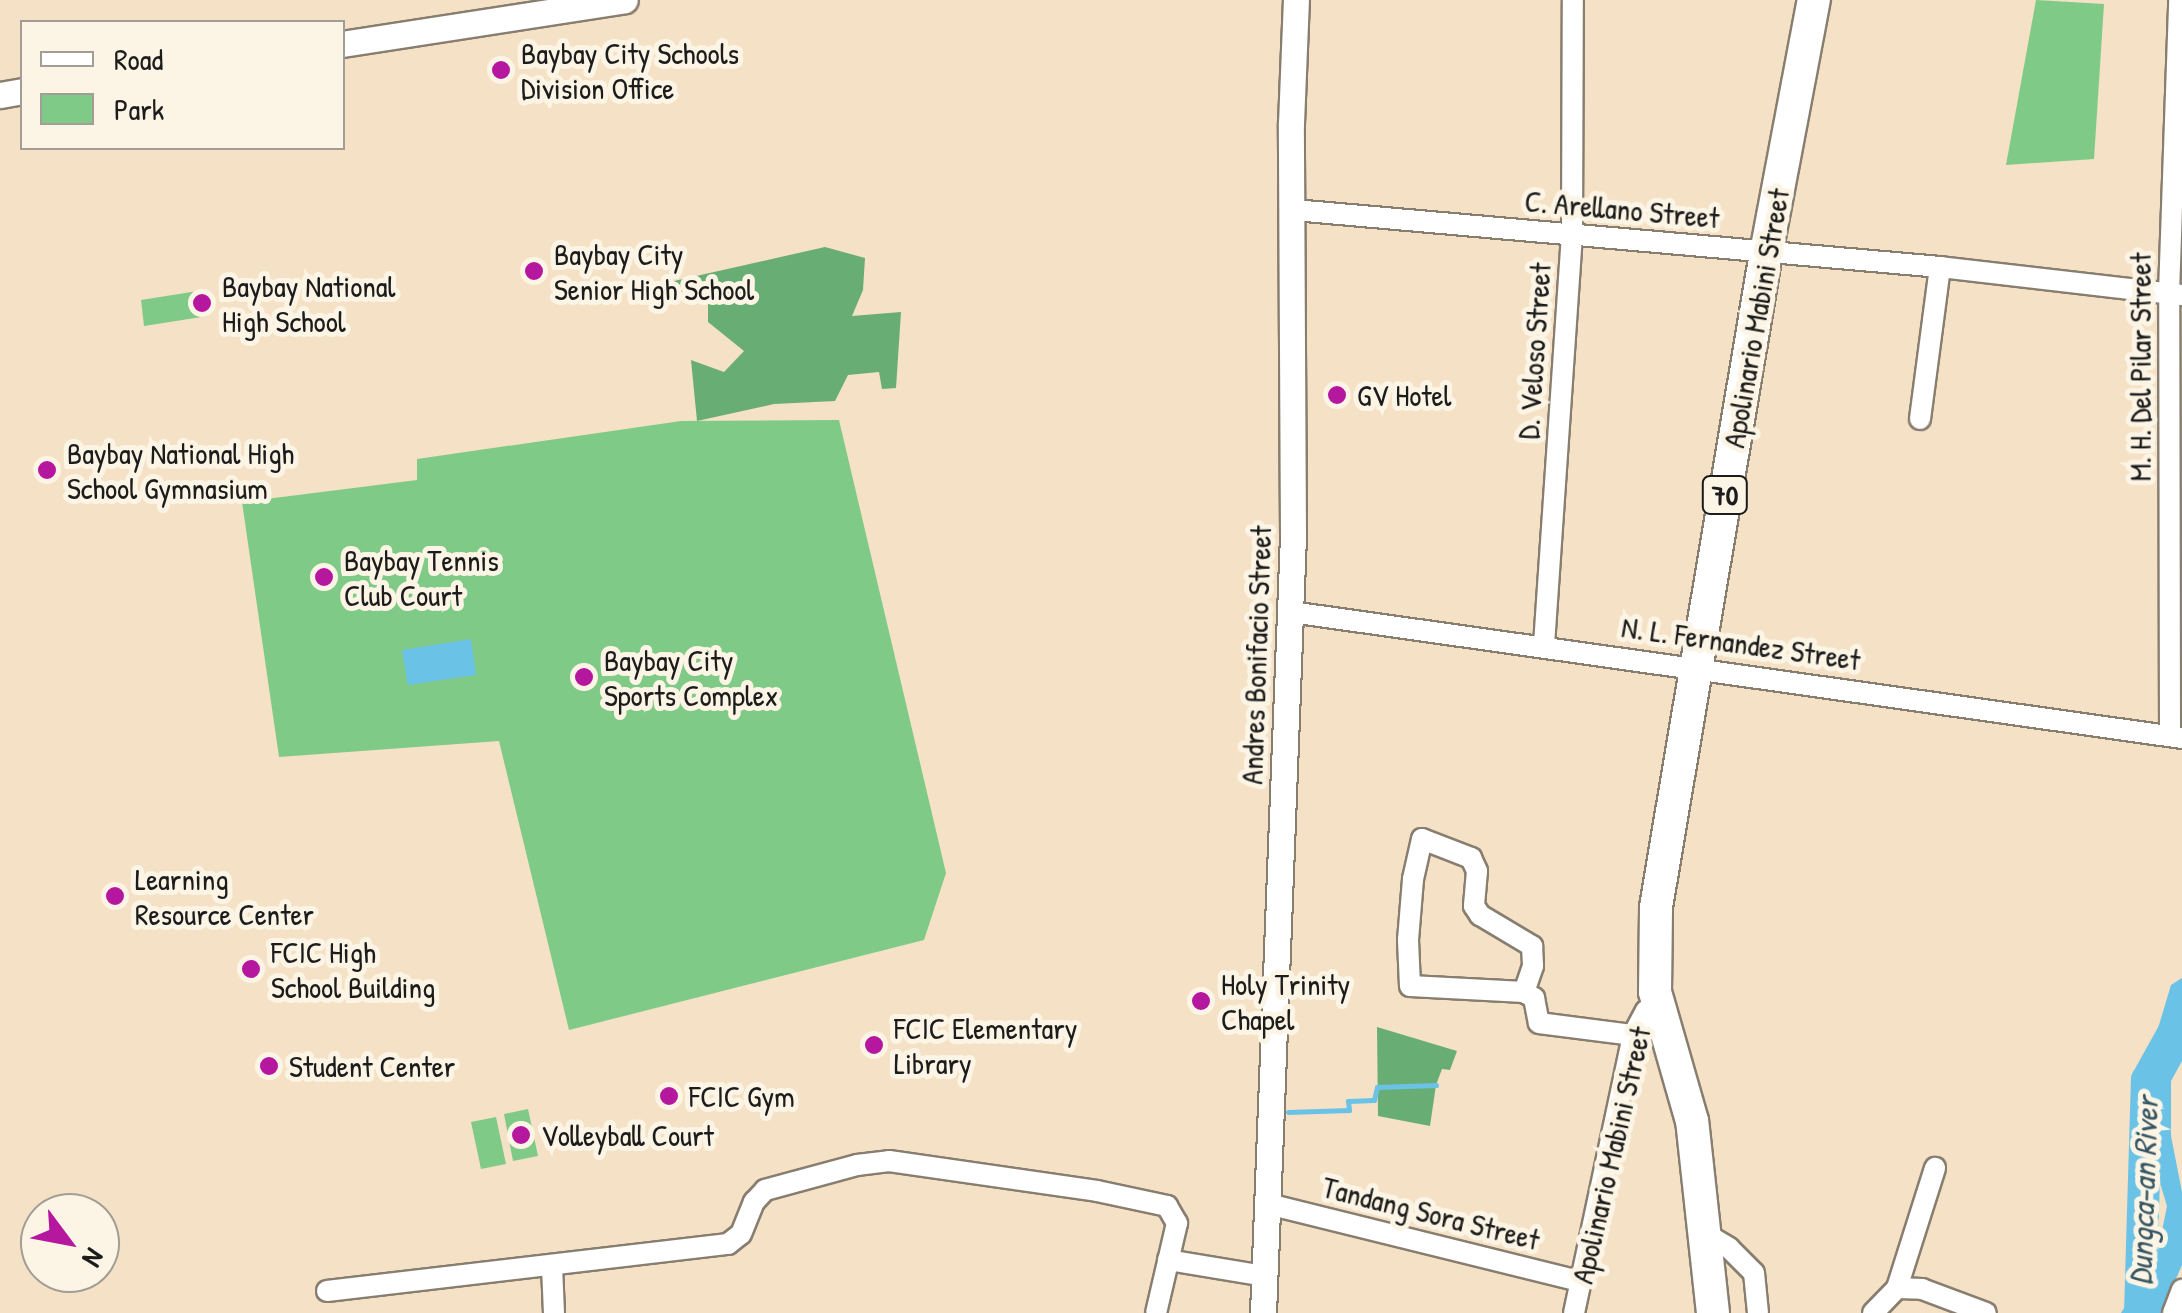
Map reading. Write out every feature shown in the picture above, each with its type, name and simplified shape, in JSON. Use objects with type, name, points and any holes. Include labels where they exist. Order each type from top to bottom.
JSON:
[{"type":"main road","name":"Apolinario Mabini Street","points":[[1657,997],[1656,907],[1766,253],[1814,0]]},
{"type":"main road","name":"70","points":[[1657,997],[1692,1121],[1713,1313]]},
{"type":"street","points":[[454,27],[455,0]]},
{"type":"street","points":[[345,44],[625,0]]},
{"type":"street","name":"Andres Bonifacio Street","points":[[1263,1313],[1290,612],[1294,210],[1291,122],[1296,0]]},
{"type":"street","name":"D. Veloso Street","points":[[1544,645],[1572,234],[1573,0]]},
{"type":"street","name":"M. H. Del Pilar Street","points":[[2176,737],[2179,0]]},
{"type":"street","name":"C. Arellano Street","points":[[1294,210],[1940,267],[2175,294]]},
{"type":"street","points":[[1920,419],[1940,267]]},
{"type":"street","name":"N. L. Fernandez Street","points":[[1290,612],[1696,666],[2176,737]]},
{"type":"street","points":[[1524,992],[1533,966],[1532,946],[1480,915],[1474,906],[1476,871],[1471,858],[1422,839],[1415,862],[1408,940],[1410,986],[1524,992],[1534,998],[1540,1023],[1633,1036]]},
{"type":"street","name":"Apolinario Mabini Street","points":[[1574,1313],[1633,1036],[1657,997]]},
{"type":"street","points":[[328,1290],[728,1244],[741,1234],[754,1202],[765,1190],[857,1165],[888,1162],[1097,1190],[1167,1206],[1177,1223],[1156,1313]]},
{"type":"street","points":[[1873,1313],[1897,1288],[1934,1168]]},
{"type":"street","name":"Tandang Sora Street","points":[[1268,1204],[1580,1281]]},
{"type":"street","points":[[1706,1234],[1729,1248],[1754,1273],[1758,1313]]},
{"type":"street","points":[[1168,1260],[1266,1276]]},
{"type":"street","points":[[552,1266],[554,1313]]},
{"type":"street","points":[[1897,1288],[1922,1289],[1986,1313]]},
{"type":"street","points":[[2173,1313],[2182,1290]]},
{"type":"green space","points":[[2036,0],[2104,4],[2094,159],[2006,165]]},
{"type":"green space","points":[[825,247],[865,258],[863,290],[852,316],[901,312],[896,388],[882,389],[879,372],[848,375],[835,401],[774,404],[697,421],[691,360],[724,372],[744,351],[708,322],[708,287],[678,292],[674,281]]},
{"type":"green space","points":[[204,290],[208,316],[144,326],[141,300]]},
{"type":"green space","name":"Baybay City Sports Complex","points":[[839,420],[946,873],[924,940],[569,1030],[499,741],[279,757],[242,502],[417,480],[417,459],[681,421]]},
{"type":"green space","points":[[1377,1027],[1457,1051],[1450,1070],[1442,1069],[1436,1085],[1430,1126],[1378,1116]]},
{"type":"green space","name":"Volleyball Court","points":[[528,1109],[538,1156],[513,1161],[504,1114]]},
{"type":"green space","name":"Volleyball Court","points":[[496,1117],[506,1164],[481,1169],[471,1122]]},
{"type":"water","points":[[471,639],[476,675],[408,685],[402,650]]},
{"type":"water","points":[[2182,978],[2182,1061],[2171,1081],[2171,1136],[2182,1192],[2182,1265],[2161,1313],[2121,1313],[2158,1251],[2167,1206],[2149,1147],[2147,1065],[2171,985]]},
{"type":"waterway","name":"Dungca-an River","points":[[2140,1313],[2147,1080],[2182,1017]]},
{"type":"waterway","points":[[1288,1112],[1349,1110],[1348,1101],[1374,1100],[1377,1087],[1436,1085]]},
{"type":"place","name":"Baybay City Schools Division Office","points":[[501,70]]},
{"type":"place","name":"Baybay City Senior High School","points":[[534,271]]},
{"type":"place","name":"Baybay National High School","points":[[202,303]]},
{"type":"place","name":"GV Hotel","points":[[1337,395]]},
{"type":"place","name":"Baybay National High School Gymnasium","points":[[47,470]]},
{"type":"place","name":"Baybay Tennis Club Court","points":[[324,577]]},
{"type":"place","name":"Baybay City Sports Complex","points":[[584,677]]},
{"type":"place","name":"Learning Resource Center","points":[[115,896]]},
{"type":"place","name":"FCIC High School Building","points":[[251,969]]},
{"type":"place","name":"Holy Trinity Chapel","points":[[1201,1001]]},
{"type":"place","name":"FCIC Elementary Library","points":[[874,1045]]},
{"type":"place","name":"Student Center","points":[[269,1066]]},
{"type":"place","name":"FCIC Gym","points":[[669,1096]]},
{"type":"place","name":"Volleyball Court","points":[[521,1135]]}]
